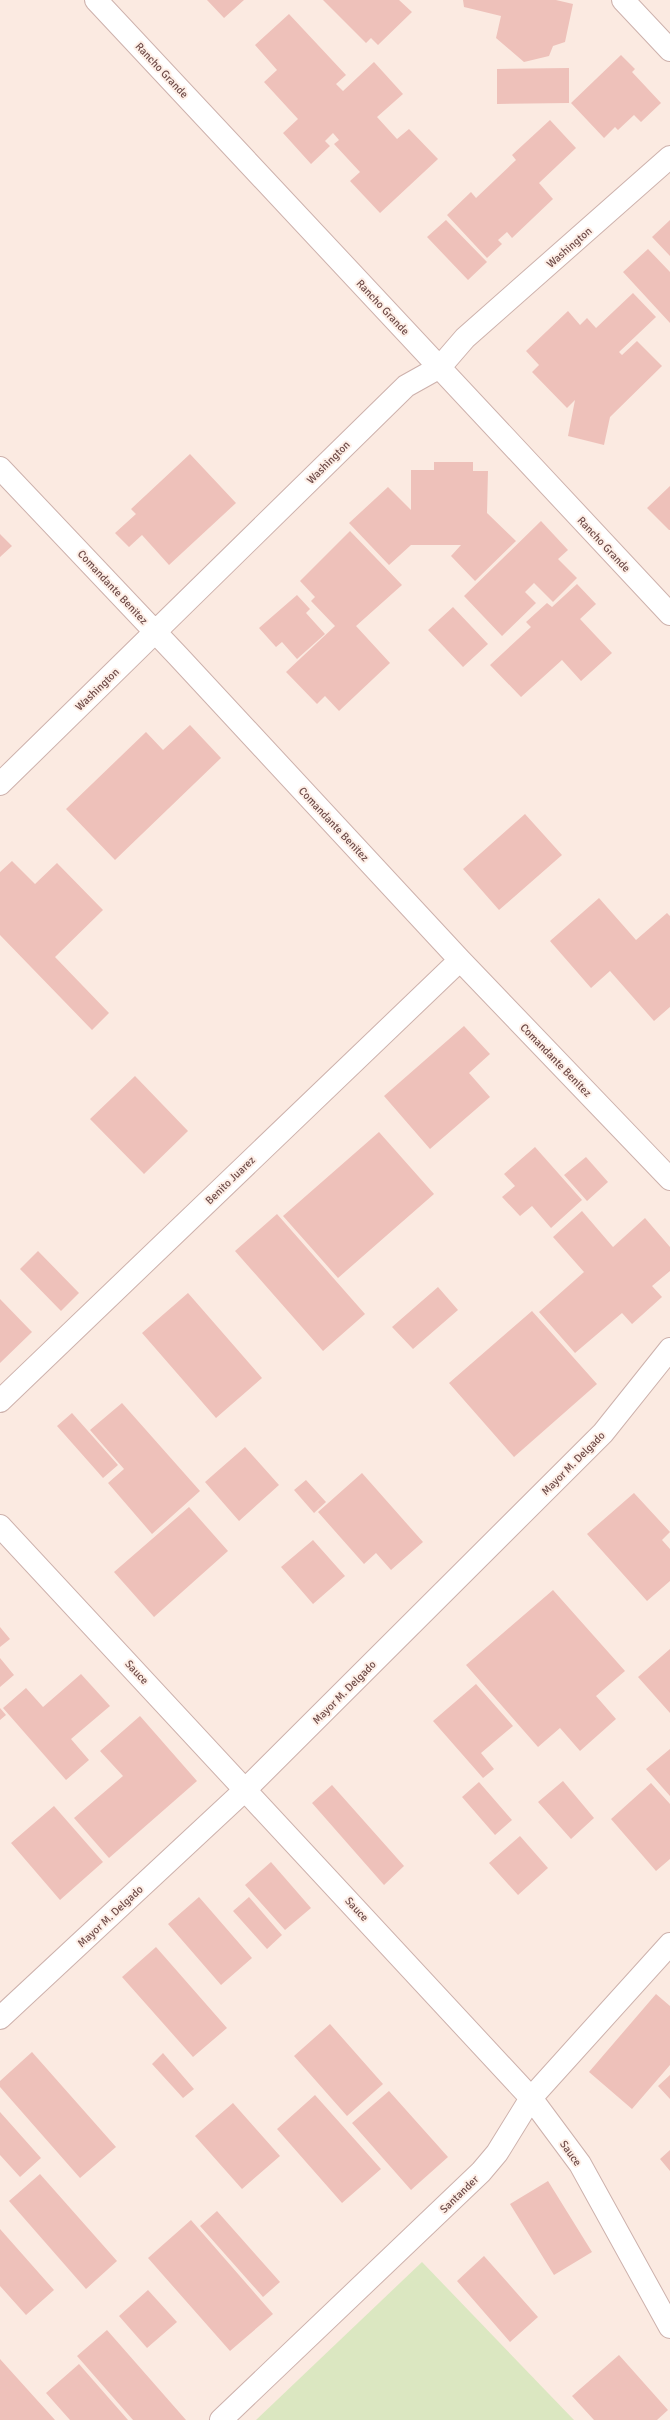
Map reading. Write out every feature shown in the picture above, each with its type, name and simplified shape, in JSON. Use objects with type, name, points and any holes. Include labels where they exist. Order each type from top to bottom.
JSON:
[{"type":"street","name":"Rancho Grande","points":[[96,0],[440,366],[670,614]]},
{"type":"street","points":[[623,0],[670,50]]},
{"type":"street","name":"Washington","points":[[0,784],[406,386],[440,366],[465,338],[670,157]]},
{"type":"street","name":"Comandante Benitez","points":[[0,468],[156,632],[460,960],[670,1179]]},
{"type":"street","name":"Benito Juarez","points":[[0,1401],[460,960]]},
{"type":"street","name":"Mayor M. Delgado","points":[[0,2018],[245,1790],[603,1433],[670,1349]]},
{"type":"street","name":"Sauce","points":[[0,1526],[531,2098],[580,2164],[670,2327]]},
{"type":"street","name":"Santander","points":[[221,2420],[481,2172],[497,2153],[531,2098],[670,1944]]},
{"type":"green space","points":[[422,2262],[574,2420],[256,2420]]},
{"type":"building","points":[[207,0],[244,0],[224,18]]},
{"type":"building","points":[[323,0],[399,0],[412,12],[378,45],[371,38],[366,43]]},
{"type":"building","points":[[463,0],[556,0],[573,4],[565,42],[553,46],[549,56],[524,62],[496,38],[501,16],[464,7]]},
{"type":"building","points":[[289,14],[346,75],[336,84],[343,91],[374,62],[403,94],[377,117],[397,139],[409,129],[438,159],[380,213],[350,181],[360,172],[334,144],[339,140],[333,133],[325,141],[330,146],[311,164],[283,133],[298,119],[264,82],[277,70],[255,45]]},
{"type":"building","points":[[621,55],[635,69],[632,72],[661,103],[641,122],[634,115],[618,130],[615,127],[604,138],[571,103]]},
{"type":"building","points":[[569,68],[569,103],[497,104],[497,69]]},
{"type":"building","points":[[550,120],[576,148],[539,183],[553,199],[512,238],[507,232],[498,240],[502,244],[487,258],[447,215],[471,192],[476,198],[516,160],[512,155]]},
{"type":"building","points":[[446,220],[487,262],[468,280],[427,237]]},
{"type":"building","points":[[670,220],[670,256],[652,237]]},
{"type":"building","points":[[648,249],[670,272],[670,323],[623,272]]},
{"type":"building","points":[[633,293],[656,317],[619,352],[622,355],[637,341],[662,366],[610,417],[604,445],[568,436],[575,400],[567,408],[532,372],[539,365],[526,351],[568,311],[580,325],[587,318],[596,328]]},
{"type":"building","points":[[190,454],[236,503],[169,565],[142,535],[129,547],[115,533],[136,514],[131,509]]},
{"type":"building","points":[[434,462],[473,462],[473,471],[488,471],[487,513],[516,541],[475,581],[451,556],[461,545],[411,545],[389,565],[349,523],[388,487],[411,510],[411,470],[434,470]]},
{"type":"building","points":[[670,486],[670,530],[669,530],[647,508]]},
{"type":"building","points":[[541,521],[568,550],[558,559],[577,578],[553,602],[534,583],[525,592],[536,603],[502,636],[464,596]]},
{"type":"building","points":[[350,531],[402,585],[356,626],[390,663],[339,711],[325,696],[317,704],[286,672],[335,626],[311,601],[315,597],[300,581]]},
{"type":"building","points":[[0,534],[12,546],[0,557]]},
{"type":"building","points":[[577,584],[596,604],[580,619],[612,653],[581,681],[562,660],[521,697],[490,665],[531,627],[526,622],[547,603],[552,607]]},
{"type":"building","points":[[297,595],[310,609],[306,613],[325,634],[297,659],[282,642],[276,647],[259,628]]},
{"type":"building","points":[[453,607],[488,644],[463,667],[428,630]]},
{"type":"building","points":[[190,725],[221,758],[115,860],[66,809],[146,732],[163,750]]},
{"type":"building","points":[[525,814],[562,855],[499,910],[463,869]]},
{"type":"building","points":[[12,861],[35,884],[57,863],[103,910],[55,957],[109,1013],[92,1030],[0,935],[0,872]]},
{"type":"building","points":[[599,898],[636,940],[667,913],[670,916],[670,1007],[654,1021],[610,971],[591,988],[550,941]]},
{"type":"building","points":[[464,1026],[490,1054],[469,1073],[490,1097],[430,1149],[384,1096]]},
{"type":"building","points":[[135,1076],[188,1131],[144,1174],[90,1119]]},
{"type":"building","points":[[379,1132],[434,1194],[338,1278],[283,1216]]},
{"type":"building","points":[[535,1147],[582,1200],[551,1228],[532,1206],[520,1216],[502,1197],[515,1186],[504,1174]]},
{"type":"building","points":[[586,1157],[608,1182],[587,1201],[564,1175]]},
{"type":"building","points":[[582,1211],[613,1247],[645,1218],[670,1247],[670,1271],[652,1286],[662,1297],[632,1324],[622,1313],[575,1353],[539,1312],[584,1272],[553,1237]]},
{"type":"building","points":[[277,1214],[365,1314],[323,1351],[235,1251]]},
{"type":"building","points":[[38,1251],[79,1293],[61,1311],[20,1269]]},
{"type":"building","points":[[438,1287],[458,1310],[413,1349],[392,1327]]},
{"type":"building","points":[[188,1293],[262,1378],[216,1418],[142,1333]]},
{"type":"building","points":[[0,1299],[32,1332],[0,1363]]},
{"type":"building","points":[[532,1311],[597,1384],[514,1457],[449,1383]]},
{"type":"building","points":[[122,1403],[200,1491],[152,1534],[108,1483],[124,1469],[90,1430]]},
{"type":"building","points":[[72,1413],[118,1465],[103,1478],[57,1426]]},
{"type":"building","points":[[245,1447],[279,1485],[239,1521],[205,1482]]},
{"type":"building","points":[[362,1473],[423,1542],[391,1570],[376,1553],[364,1564],[318,1512]]},
{"type":"building","points":[[306,1480],[326,1502],[314,1513],[294,1490]]},
{"type":"building","points":[[634,1493],[670,1532],[662,1540],[670,1549],[670,1581],[647,1601],[587,1534]]},
{"type":"building","points":[[189,1507],[228,1551],[154,1617],[114,1572]]},
{"type":"building","points":[[313,1540],[345,1576],[313,1604],[281,1567]]},
{"type":"building","points":[[553,1590],[625,1671],[596,1696],[616,1719],[580,1751],[560,1728],[538,1747],[466,1665]]},
{"type":"building","points":[[0,1627],[10,1639],[0,1647]]},
{"type":"building","points":[[670,1649],[670,1713],[638,1677]]},
{"type":"building","points":[[0,1658],[14,1675],[0,1687]]},
{"type":"building","points":[[81,1674],[110,1706],[71,1739],[89,1760],[66,1780],[3,1708],[26,1688],[43,1707]]},
{"type":"building","points":[[476,1684],[513,1726],[481,1753],[494,1769],[483,1778],[433,1721]]},
{"type":"building","points":[[0,1708],[6,1715],[0,1720]]},
{"type":"building","points":[[140,1716],[197,1781],[109,1858],[74,1818],[123,1776],[100,1751]]},
{"type":"building","points":[[670,1749],[670,1796],[646,1769]]},
{"type":"building","points":[[563,1781],[594,1818],[571,1839],[538,1802]]},
{"type":"building","points":[[479,1782],[512,1820],[495,1835],[462,1797]]},
{"type":"building","points":[[651,1783],[670,1804],[670,1859],[656,1871],[611,1819]]},
{"type":"building","points":[[332,1785],[404,1866],[384,1885],[312,1803]]},
{"type":"building","points":[[54,1806],[103,1862],[60,1900],[11,1843]]},
{"type":"building","points":[[520,1836],[548,1868],[518,1895],[489,1863]]},
{"type":"building","points":[[271,1862],[311,1908],[285,1930],[245,1885]]},
{"type":"building","points":[[199,1897],[252,1958],[221,1985],[168,1924]]},
{"type":"building","points":[[249,1897],[282,1935],[267,1949],[233,1911]]},
{"type":"building","points":[[156,1947],[227,2028],[193,2057],[122,1977]]},
{"type":"building","points":[[656,1994],[670,2006],[670,2065],[632,2109],[589,2072]]},
{"type":"building","points":[[330,2024],[383,2084],[347,2116],[294,2056]]},
{"type":"building","points":[[32,2052],[116,2147],[80,2178],[0,2087],[0,2081]]},
{"type":"building","points":[[163,2053],[194,2089],[183,2098],[152,2064]]},
{"type":"building","points":[[670,2075],[670,2099],[658,2086]]},
{"type":"building","points":[[389,2091],[448,2157],[411,2190],[352,2123]]},
{"type":"building","points":[[315,2095],[381,2169],[342,2203],[277,2129]]},
{"type":"building","points":[[233,2103],[280,2156],[242,2189],[195,2136]]},
{"type":"building","points":[[0,2112],[41,2158],[20,2177],[0,2155]]},
{"type":"building","points":[[670,2150],[670,2171],[660,2159]]},
{"type":"building","points":[[40,2174],[117,2261],[86,2289],[9,2201]]},
{"type":"building","points":[[548,2181],[592,2252],[554,2275],[510,2204]]},
{"type":"building","points":[[217,2211],[280,2282],[263,2297],[200,2226]]},
{"type":"building","points":[[191,2220],[273,2314],[230,2351],[148,2258]]},
{"type":"building","points":[[0,2229],[54,2290],[26,2315],[0,2286]]},
{"type":"building","points":[[484,2256],[538,2317],[510,2342],[457,2281]]},
{"type":"building","points":[[148,2290],[177,2322],[147,2348],[119,2316]]},
{"type":"building","points":[[107,2330],[186,2420],[133,2420],[77,2356]]},
{"type":"building","points":[[619,2355],[668,2410],[657,2420],[594,2420],[572,2396]]},
{"type":"building","points":[[0,2359],[55,2420],[0,2420]]},
{"type":"building","points":[[79,2364],[128,2420],[70,2420],[46,2393]]}]
